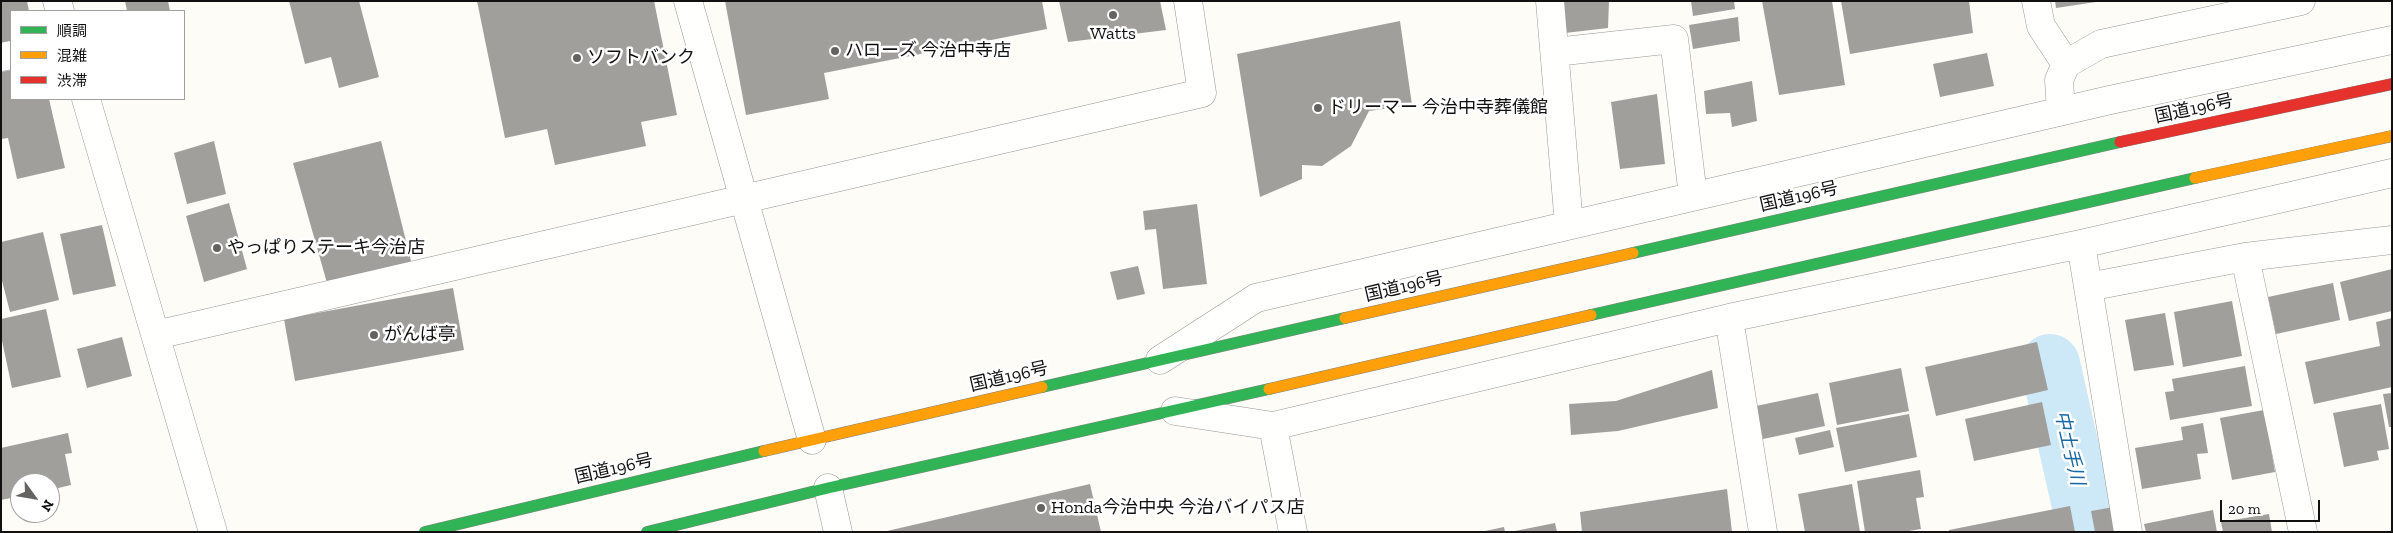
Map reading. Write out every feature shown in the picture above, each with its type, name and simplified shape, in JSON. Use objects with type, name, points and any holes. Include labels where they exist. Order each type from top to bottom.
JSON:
[{"type":"highway","name":"国道196号","points":[[425,532],[812,440],[2082,150],[2392,84]]},
{"type":"highway","points":[[647,532],[828,488],[1176,411],[2088,201],[2392,136]]},
{"type":"street","points":[[688,1],[812,440]]},
{"type":"street","points":[[156,335],[1202,93],[1188,1]]},
{"type":"street","points":[[1550,1],[1569,225]]},
{"type":"street","points":[[2036,1],[2041,26],[2066,64]]},
{"type":"street","points":[[2061,111],[2059,80],[2066,64],[2101,44],[2301,1]]},
{"type":"street","points":[[1555,52],[1674,39],[1693,196]]},
{"type":"street","points":[[1158,361],[1256,298],[2061,111],[2392,40]]},
{"type":"street","points":[[86,100],[213,532]]},
{"type":"street","points":[[1176,411],[1273,426],[1729,318],[2080,244],[2392,174]]},
{"type":"street","points":[[2088,287],[2245,257],[2392,240]]},
{"type":"street","points":[[2080,244],[2128,532]]},
{"type":"street","points":[[2245,257],[2303,532]]},
{"type":"street","points":[[1729,318],[1763,532]]},
{"type":"street","points":[[1273,426],[1292,532]]},
{"type":"street","points":[[828,488],[838,532]]},
{"type":"building","points":[[1,1],[27,1],[29,10],[10,10],[10,43],[1,46]]},
{"type":"building","points":[[125,1],[168,1],[170,10],[127,10]]},
{"type":"building","points":[[289,1],[359,1],[379,77],[339,88],[331,57],[305,64]]},
{"type":"building","name":"ソフトバンク","points":[[477,1],[654,1],[677,115],[641,122],[646,146],[555,165],[547,129],[505,138]]},
{"type":"building","name":"ハローズ 今治中寺店","points":[[725,1],[1042,1],[1047,29],[824,73],[829,99],[746,115]]},
{"type":"building","name":"Watts","points":[[1059,1],[1160,1],[1166,30],[1068,42]]},
{"type":"building","points":[[1563,1],[1609,1],[1608,28],[1565,33]]},
{"type":"building","points":[[1691,1],[1734,1],[1735,9],[1693,16]]},
{"type":"building","points":[[1762,1],[1832,1],[1845,85],[1779,95]]},
{"type":"building","points":[[1841,1],[1969,1],[1973,33],[1850,54]]},
{"type":"building","points":[[2055,1],[2096,1],[2096,2],[2056,8]]},
{"type":"building","points":[[1738,17],[1740,41],[1693,49],[1689,25]]},
{"type":"building","name":"ドリーマー 今治中寺葬儀館","points":[[1400,21],[1412,105],[1369,111],[1351,146],[1322,166],[1302,165],[1302,179],[1260,197],[1237,54]]},
{"type":"building","points":[[1987,53],[1994,86],[1940,97],[1933,64]]},
{"type":"building","points":[[10,70],[10,100],[49,100],[65,168],[17,179],[8,138],[1,139],[1,72]]},
{"type":"building","points":[[1752,81],[1757,121],[1732,127],[1730,113],[1706,114],[1704,91]]},
{"type":"building","points":[[1657,94],[1665,164],[1620,169],[1611,102]]},
{"type":"building","points":[[214,141],[226,194],[187,204],[174,153]]},
{"type":"building","points":[[381,141],[412,265],[327,283],[293,163]]},
{"type":"building","points":[[229,203],[247,269],[204,282],[186,216]]},
{"type":"building","points":[[1197,204],[1207,284],[1163,289],[1156,229],[1145,230],[1143,211]]},
{"type":"building","points":[[102,225],[116,286],[73,295],[60,234]]},
{"type":"building","points":[[43,232],[59,300],[10,312],[1,277],[1,242]]},
{"type":"building","points":[[1138,266],[1145,294],[1117,300],[1110,272]]},
{"type":"building","points":[[2392,269],[2392,311],[2349,321],[2340,282]]},
{"type":"building","points":[[2333,283],[2340,320],[2276,334],[2268,297]]},
{"type":"building","name":"がんば亭","points":[[453,288],[464,350],[295,381],[284,319]]},
{"type":"building","points":[[2232,301],[2242,356],[2183,367],[2174,312]]},
{"type":"building","points":[[46,309],[61,377],[12,388],[1,336],[1,319]]},
{"type":"building","points":[[2165,313],[2174,365],[2134,371],[2125,320]]},
{"type":"building","points":[[2392,318],[2392,387],[2314,404],[2305,362],[2380,346],[2376,322]]},
{"type":"building","points":[[122,337],[132,376],[87,388],[77,349]]},
{"type":"building","points":[[2037,342],[2048,390],[1936,416],[1925,367]]},
{"type":"building","points":[[2245,366],[2252,406],[2170,420],[2165,392],[2174,391],[2172,379]]},
{"type":"building","points":[[1901,368],[1909,411],[1837,425],[1829,383]]},
{"type":"building","points":[[1712,370],[1718,408],[1618,431],[1571,435],[1569,404],[1616,401]]},
{"type":"building","points":[[1818,393],[1825,426],[1763,439],[1756,406]]},
{"type":"building","points":[[2392,393],[2392,427],[2389,427],[2383,394]]},
{"type":"building","points":[[2042,402],[2051,445],[1974,461],[1965,419]]},
{"type":"building","points":[[2381,404],[2389,449],[2377,451],[2379,460],[2344,467],[2333,413]]},
{"type":"building","points":[[2264,410],[2275,472],[2232,480],[2220,418]]},
{"type":"building","points":[[1909,414],[1917,457],[1845,472],[1836,428]]},
{"type":"building","points":[[2203,423],[2208,453],[2197,454],[2201,479],[2142,489],[2135,448],[2183,440],[2181,427]]},
{"type":"building","points":[[1830,430],[1834,447],[1799,455],[1795,438]]},
{"type":"building","points":[[68,433],[72,453],[65,454],[71,485],[60,488],[60,473],[10,473],[10,498],[1,500],[1,448]]},
{"type":"building","points":[[1920,470],[1924,497],[1916,498],[1921,529],[1903,532],[1865,532],[1857,481]]},
{"type":"building","name":"Honda今治中央 今治バイパス店","points":[[1090,484],[1101,532],[887,532],[887,531]]},
{"type":"building","points":[[1852,484],[1860,532],[1805,532],[1798,494]]},
{"type":"building","points":[[1727,489],[1732,532],[1582,532],[1580,512]]},
{"type":"building","points":[[2070,506],[2075,532],[1949,532],[1949,530]]},
{"type":"building","points":[[2114,507],[2119,532],[2095,532],[2091,511]]},
{"type":"building","points":[[2213,510],[2217,532],[2146,532],[2144,524]]},
{"type":"building","points":[[2269,514],[2272,532],[2223,532],[2221,522]]},
{"type":"building","points":[[1555,523],[1557,532],[1515,532],[1515,531]]},
{"type":"building","points":[[1504,527],[1505,532],[1485,532],[1485,531]]},
{"type":"waterway","name":"中土手川","points":[[2050,364],[2088,532]]},
{"type":"traffic: fast","points":[[1633,253],[2120,142]]},
{"type":"traffic: fast","points":[[1591,315],[2195,178]]},
{"type":"traffic: fast","points":[[1042,387],[1345,318]]},
{"type":"traffic: fast","points":[[647,532],[828,488],[1269,389]]},
{"type":"traffic: fast","points":[[425,532],[764,451]]},
{"type":"traffic: slow","points":[[2195,178],[2392,136]]},
{"type":"traffic: slow","points":[[1345,318],[1633,253]]},
{"type":"traffic: slow","points":[[1269,389],[1591,315]]},
{"type":"traffic: slow","points":[[764,451],[1042,387]]},
{"type":"traffic: jam","points":[[2120,142],[2392,84]]},
{"type":"place","name":"Watts","points":[[1113,15]]},
{"type":"place","name":"ハローズ 今治中寺店","points":[[835,51]]},
{"type":"place","name":"ソフトバンク","points":[[577,58]]},
{"type":"place","name":"ドリーマー 今治中寺葬儀館","points":[[1318,108]]},
{"type":"place","name":"やっぱりステーキ今治店","points":[[217,248]]},
{"type":"place","name":"がんば亭","points":[[374,335]]},
{"type":"place","name":"Honda今治中央 今治バイパス店","points":[[1041,508]]}]
